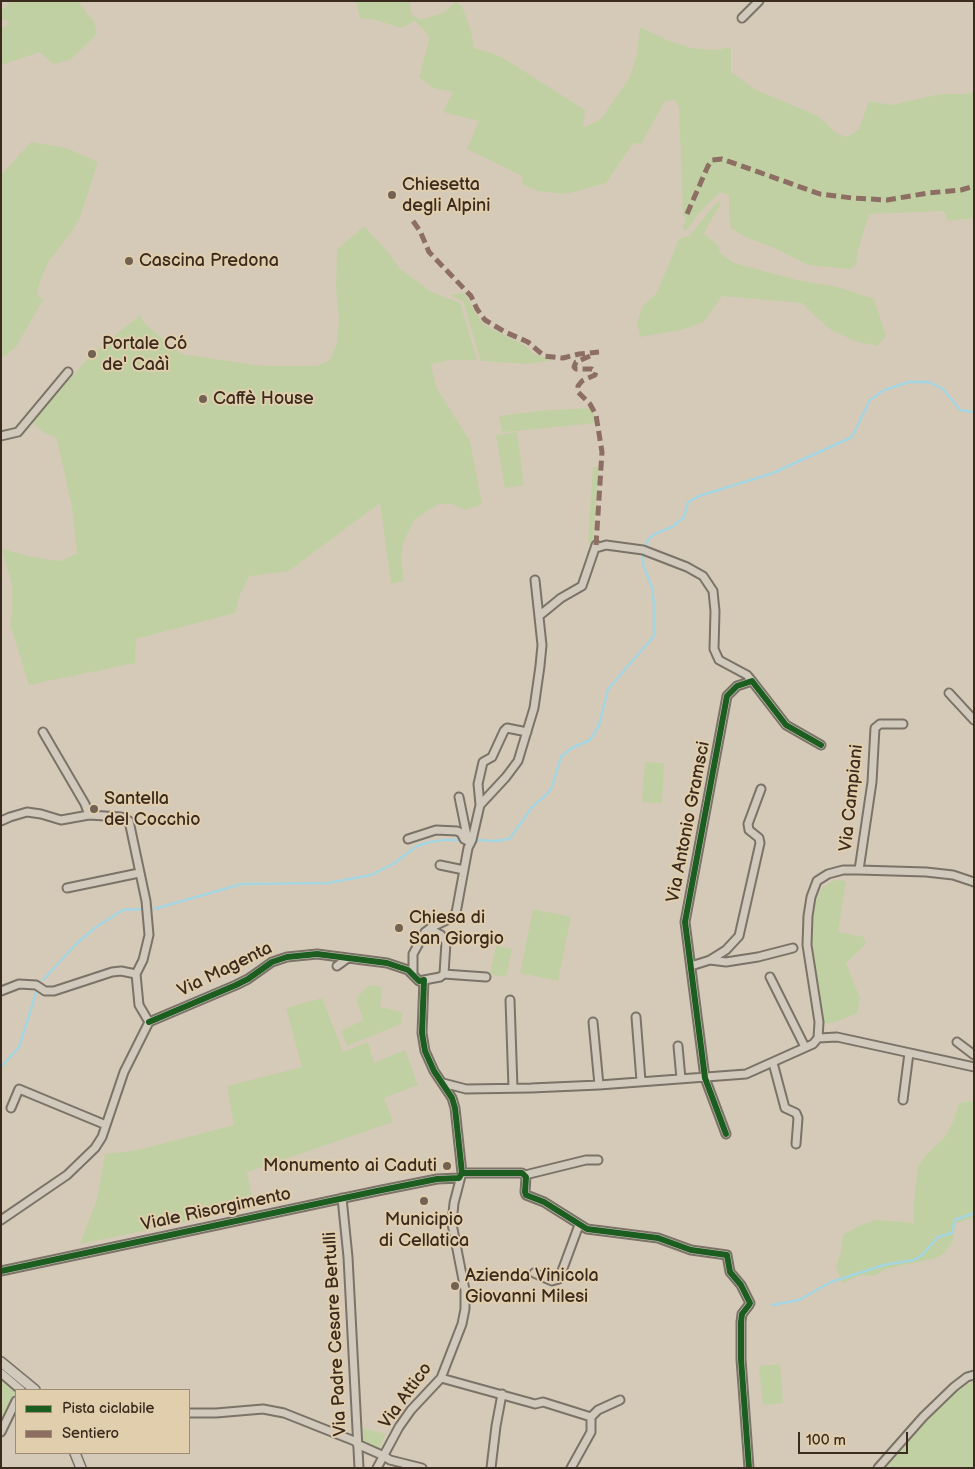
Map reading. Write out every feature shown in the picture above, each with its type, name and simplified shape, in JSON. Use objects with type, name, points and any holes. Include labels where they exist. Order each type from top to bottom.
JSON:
[{"type":"street","points":[[742,18],[759,1]]},
{"type":"street","points":[[1,436],[18,432],[68,372]]},
{"type":"street","points":[[539,616],[561,598],[582,586],[596,547],[606,545],[643,550],[687,567],[703,576],[713,591],[714,649],[719,660],[747,675],[786,724],[821,745]]},
{"type":"street","points":[[480,805],[518,761],[534,708],[542,645],[535,580]]},
{"type":"street","name":"Via Antonio Gramsci","points":[[726,1134],[706,1078],[685,922],[727,696],[738,686],[752,681]]},
{"type":"street","points":[[949,693],[974,720]]},
{"type":"street","name":"Via Campiani","points":[[859,870],[872,782],[875,728],[880,724],[902,724]]},
{"type":"street","points":[[469,843],[472,840],[480,805],[478,784],[483,762],[492,757],[507,728],[527,732]]},
{"type":"street","points":[[43,732],[77,789],[89,816]]},
{"type":"street","points":[[691,966],[710,960],[726,950],[739,936],[760,843],[759,838],[749,830],[748,824],[762,788]]},
{"type":"street","points":[[422,981],[413,974],[413,954],[429,929],[456,914],[469,843],[459,797]]},
{"type":"street","points":[[1,821],[27,812],[61,820],[89,816],[121,817],[129,821],[146,901],[150,934],[143,960],[136,974],[139,1005],[149,1022],[124,1072],[102,1137],[93,1150],[67,1175],[1,1220]]},
{"type":"street","points":[[408,839],[436,830],[459,832],[469,843]]},
{"type":"street","points":[[440,865],[464,870]]},
{"type":"street","name":"Via Campiani","points":[[818,1038],[819,1022],[807,945],[808,916],[811,897],[817,881],[828,874],[843,870],[859,870],[926,872],[953,875],[974,882]]},
{"type":"street","points":[[67,888],[139,873]]},
{"type":"street","points":[[429,929],[440,935],[446,942],[442,976]]},
{"type":"street","points":[[710,960],[726,962],[758,957],[793,948]]},
{"type":"street","name":"Via Magenta","points":[[149,1022],[236,985],[272,962],[286,957],[316,954],[348,958],[396,965],[413,974]]},
{"type":"street","points":[[337,966],[348,958]]},
{"type":"street","points":[[1,991],[18,984],[36,985],[45,991],[54,991],[112,972],[122,971],[136,974]]},
{"type":"street","points":[[422,981],[442,976],[486,977]]},
{"type":"street","points":[[770,978],[805,1047]]},
{"type":"street","points":[[422,981],[422,1033],[425,1051],[434,1070],[452,1098],[466,1089]]},
{"type":"street","points":[[510,1000],[513,1088]]},
{"type":"street","points":[[636,1017],[641,1081]]},
{"type":"street","points":[[593,1022],[599,1085]]},
{"type":"street","points":[[443,1083],[466,1089],[513,1088],[599,1085],[746,1074],[813,1044],[818,1038],[837,1037],[974,1067]]},
{"type":"street","points":[[957,1042],[974,1055]]},
{"type":"street","points":[[678,1046],[681,1079]]},
{"type":"street","points":[[903,1100],[909,1053]]},
{"type":"street","points":[[772,1063],[785,1108],[796,1113],[798,1118],[796,1144]]},
{"type":"street","points":[[11,1108],[19,1089],[106,1125]]},
{"type":"street","name":"Via Attico","points":[[377,1468],[399,1427],[411,1410],[441,1378],[462,1324],[465,1290],[452,1224],[454,1203],[463,1175],[455,1108],[452,1098]]},
{"type":"street","name":"Viale Risorgimento","points":[[1,1271],[437,1179],[463,1175],[522,1173],[525,1175],[599,1158]]},
{"type":"street","points":[[525,1175],[526,1195],[551,1207],[579,1225],[596,1232],[658,1238],[692,1250],[725,1254],[730,1272],[741,1285],[750,1303],[750,1306],[742,1314],[741,1322],[741,1359],[749,1468]]},
{"type":"street","name":"Via Padre Cesare Bertulli","points":[[342,1198],[348,1257],[359,1468]]},
{"type":"street","points":[[534,1273],[552,1280],[560,1279],[579,1225]]},
{"type":"street","points":[[1,1362],[34,1389]]},
{"type":"street","points":[[1,1373],[19,1389]]},
{"type":"street","points":[[878,1468],[923,1417],[954,1387],[967,1377],[974,1375]]},
{"type":"street","points":[[441,1378],[535,1404],[542,1402],[591,1417]]},
{"type":"street","points":[[492,1468],[496,1426],[502,1394]]},
{"type":"street","points":[[571,1468],[591,1432],[591,1417],[598,1410],[620,1400]]},
{"type":"street","points":[[1,1432],[15,1403]]},
{"type":"street","points":[[190,1413],[216,1413],[263,1408],[284,1413],[357,1443],[390,1460],[422,1468]]},
{"type":"street","points":[[74,1454],[81,1468]]},
{"type":"green space","points":[[9,1],[81,1],[80,5],[94,21],[97,34],[70,60],[53,64],[40,52],[1,65],[1,28],[7,26],[8,20],[1,19],[1,9],[6,7]]},
{"type":"green space","points":[[356,1],[410,1],[411,14],[420,20],[443,13],[456,2],[462,6],[471,31],[474,48],[500,56],[585,110],[583,128],[601,119],[630,77],[637,53],[640,27],[669,41],[691,48],[716,50],[731,47],[731,72],[754,89],[818,116],[836,133],[847,137],[859,129],[869,101],[892,105],[940,94],[968,94],[974,91],[974,218],[947,221],[946,215],[942,211],[869,214],[858,250],[856,264],[850,269],[808,265],[774,248],[743,236],[731,228],[729,196],[725,193],[719,193],[685,230],[683,227],[686,219],[683,215],[679,107],[674,100],[665,101],[641,144],[633,143],[606,183],[566,194],[537,191],[523,184],[522,176],[467,149],[479,121],[443,112],[453,92],[433,88],[419,77],[429,37],[425,31],[415,21],[401,28],[376,20],[360,18]]},
{"type":"green space","points":[[31,142],[66,148],[98,162],[80,217],[71,233],[48,262],[39,284],[37,295],[43,300],[16,347],[5,356],[1,356],[1,175]]},
{"type":"green space","points":[[718,201],[721,204],[704,234],[718,245],[720,253],[734,263],[797,280],[838,287],[874,299],[886,336],[877,346],[855,341],[831,330],[802,303],[722,296],[704,322],[681,330],[640,337],[637,322],[643,306],[657,293],[679,239],[689,236]]},
{"type":"green space","points":[[364,226],[388,252],[400,269],[432,292],[460,303],[477,360],[451,360],[431,364],[436,387],[470,441],[482,504],[465,510],[452,504],[438,504],[414,520],[403,543],[401,559],[404,581],[391,584],[380,503],[289,571],[249,576],[239,597],[235,613],[136,639],[135,663],[29,685],[10,624],[12,585],[2,549],[32,557],[61,561],[77,553],[72,506],[56,437],[43,432],[32,422],[90,356],[140,315],[145,324],[181,354],[262,366],[317,366],[330,360],[337,343],[339,318],[336,289],[337,250]]},
{"type":"green space","points":[[464,293],[483,324],[526,346],[534,354],[553,360],[527,364],[481,361],[463,301],[449,295]]},
{"type":"green space","points":[[590,408],[594,415],[595,423],[516,431],[502,432],[499,416],[538,411]]},
{"type":"green space","points":[[517,432],[524,485],[505,488],[496,435]]},
{"type":"green space","points":[[593,467],[599,467],[592,549],[588,540]]},
{"type":"green space","points":[[645,762],[664,763],[662,803],[642,802]]},
{"type":"green space","points":[[836,880],[846,881],[838,932],[864,937],[866,944],[846,963],[860,998],[857,1013],[836,1022],[822,1024],[811,949],[810,924],[814,902],[823,887]]},
{"type":"green space","points":[[533,909],[571,917],[558,981],[520,973]]},
{"type":"green space","points":[[496,946],[512,949],[506,977],[490,974]]},
{"type":"green space","points":[[369,985],[382,987],[380,1007],[402,1012],[401,1024],[347,1046],[341,1031],[363,1020],[356,998]]},
{"type":"green space","points":[[322,998],[343,1052],[368,1042],[374,1063],[405,1050],[418,1085],[384,1098],[393,1122],[247,1172],[254,1208],[80,1244],[97,1199],[105,1154],[138,1150],[234,1125],[227,1086],[302,1067],[286,1008]]},
{"type":"green space","points":[[974,1102],[974,1218],[955,1223],[953,1241],[946,1251],[937,1258],[885,1269],[875,1276],[861,1275],[842,1283],[836,1266],[841,1252],[843,1235],[860,1225],[876,1220],[914,1223],[918,1166],[927,1154],[945,1137],[953,1122],[959,1103]]},
{"type":"green space","points":[[780,1364],[783,1403],[763,1405],[759,1366]]},
{"type":"green space","points":[[1,1377],[15,1390],[15,1393],[1,1425]]},
{"type":"green space","points":[[974,1382],[974,1468],[884,1468],[922,1419],[940,1408],[954,1388]]},
{"type":"green space","points":[[361,1428],[386,1434],[378,1450],[361,1440]]},
{"type":"waterway","points":[[645,546],[649,538],[672,527],[684,517],[688,502],[699,496],[773,473],[852,437],[870,400],[884,390],[909,382],[929,382],[943,389],[960,410],[974,412]]},
{"type":"waterway","points":[[475,840],[496,841],[511,837],[532,807],[552,787],[561,757],[570,749],[590,740],[599,725],[608,689],[654,636],[652,588],[643,564],[643,555]]},
{"type":"waterway","points":[[154,909],[242,884],[328,883],[371,875],[393,864],[417,846],[444,840],[462,840]]},
{"type":"waterway","points":[[43,980],[77,943],[96,927],[123,910],[143,909]]},
{"type":"waterway","points":[[1,1067],[19,1047],[37,990]]},
{"type":"waterway","points":[[772,1305],[799,1300],[831,1282],[884,1265],[914,1260],[922,1255],[938,1237],[952,1233],[955,1220],[974,1213]]},
{"type":"marked path","points":[[687,214],[708,166],[712,160],[722,159],[820,194],[852,198],[887,200],[961,190],[974,186]]},
{"type":"marked path","points":[[413,221],[420,231],[429,252],[471,296],[485,320],[505,332],[528,342],[544,356],[563,358],[599,352]]},
{"type":"marked path","points":[[590,356],[576,362],[574,367],[576,369],[592,369],[596,372],[595,375],[582,381],[578,386],[578,392],[590,404],[596,415],[602,452],[596,545]]},
{"type":"cycle path","points":[[726,1134],[705,1078],[685,922],[727,696],[737,686],[752,681],[786,725],[821,745]]},
{"type":"cycle path","points":[[149,1022],[236,985],[272,962],[287,957],[317,954],[387,963],[408,970],[419,981],[424,980],[422,1033],[425,1051],[434,1071],[452,1098],[455,1108],[462,1173],[522,1173],[526,1177],[526,1195],[544,1202],[587,1229],[658,1238],[691,1250],[727,1255],[730,1272],[741,1285],[750,1303],[742,1314],[741,1322],[741,1359],[749,1468]]},
{"type":"cycle path","points":[[1,1271],[377,1191],[437,1179],[459,1178],[462,1173]]},
{"type":"place","name":"Chiesetta degli Alpini","points":[[392,195]]},
{"type":"place","name":"Cascina Predona","points":[[129,261]]},
{"type":"place","name":"Portale Có de' Caàì","points":[[92,354]]},
{"type":"place","name":"Caffè House","points":[[203,399]]},
{"type":"place","name":"Santella del Cocchio","points":[[94,809]]},
{"type":"place","name":"Chiesa di San Giorgio","points":[[399,928]]},
{"type":"place","name":"Monumento ai Caduti","points":[[447,1166]]},
{"type":"place","name":"Municipio di Cellatica","points":[[424,1201]]},
{"type":"place","name":"Azienda Vinicola Giovanni Milesi","points":[[455,1286]]}]
